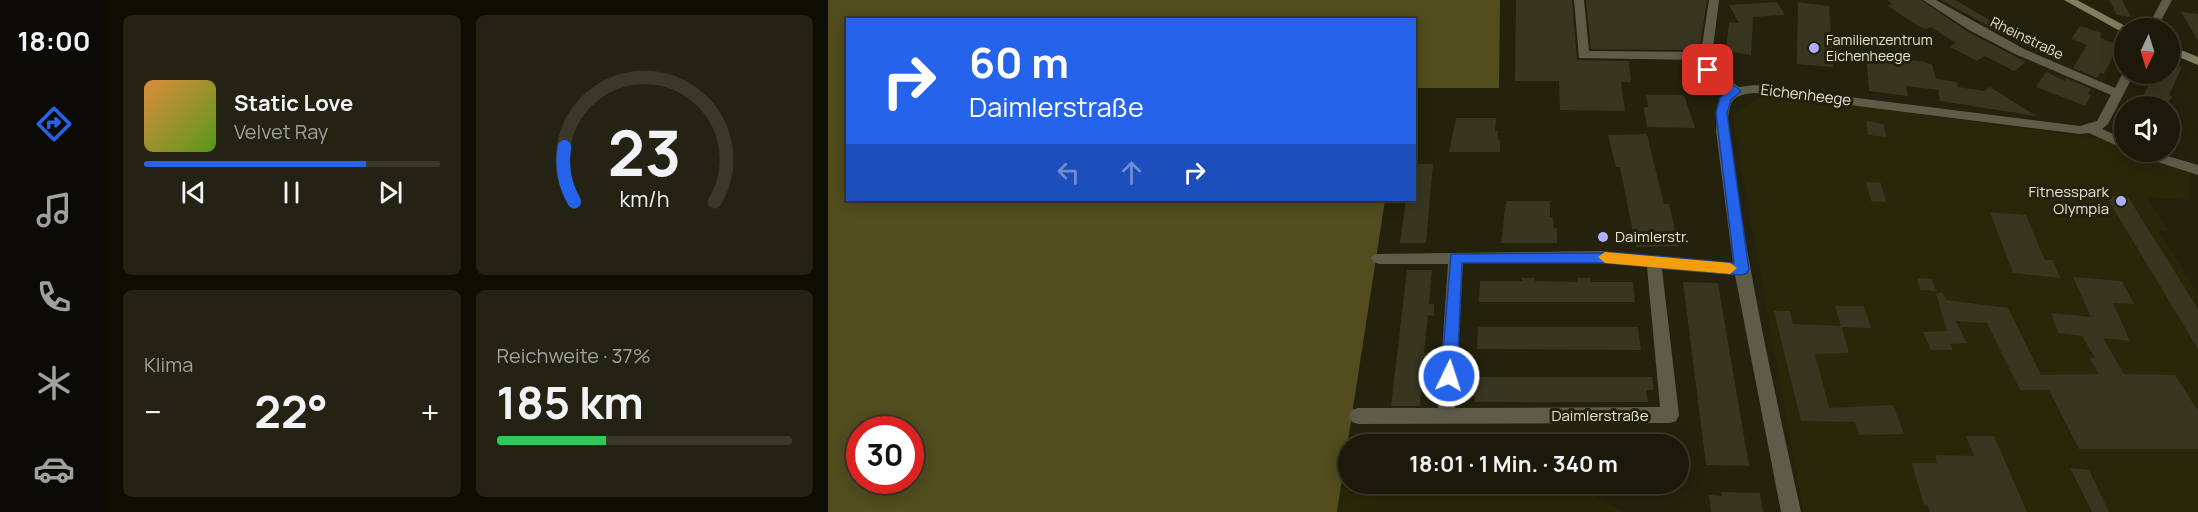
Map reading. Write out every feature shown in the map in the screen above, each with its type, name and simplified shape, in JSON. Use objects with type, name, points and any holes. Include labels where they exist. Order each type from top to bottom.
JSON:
[{"type":"street","points":[[1579,0],[1583,55],[1706,56]]},
{"type":"street","points":[[1714,0],[1706,56],[1710,74],[1736,91],[1726,98],[1721,113],[1722,122],[1742,270],[1791,512]]},
{"type":"street","name":"Rheinstraße","points":[[1928,0],[1974,28],[2059,71],[2117,93]]},
{"type":"street","points":[[2069,0],[2114,24]]},
{"type":"street","points":[[2157,18],[2167,0]]},
{"type":"street","points":[[2180,54],[2198,61]]},
{"type":"street","points":[[2091,129],[2102,124],[2122,84]]},
{"type":"street","name":"Eichenheege","points":[[1736,91],[1767,90],[2064,128],[2091,129]]},
{"type":"street","points":[[2091,129],[2114,139]]},
{"type":"street","points":[[2173,162],[2198,170]]},
{"type":"street","points":[[1379,258],[1601,257],[1742,270]]},
{"type":"street","points":[[1446,417],[1456,258]]},
{"type":"street","name":"Daimlerstraße","points":[[1358,416],[1670,415],[1654,261]]},
{"type":"shaded area","points":[[828,0],[1500,0],[1499,88],[1416,88],[1416,18],[846,18],[846,201],[1385,201],[1349,434],[1338,434],[1340,494],[1337,512],[828,512]]},
{"type":"shaded area","points":[[1771,94],[2103,139],[2114,144],[2114,162],[2157,162],[2190,172],[2190,200],[2148,198],[2169,231],[2158,231],[2198,293],[2198,512],[1803,512],[1732,116],[1761,95]]},
{"type":"shaded area","points":[[1340,494],[1590,494],[1625,512],[1337,512]]},
{"type":"building","points":[[1516,0],[1572,0],[1577,60],[1629,61],[1631,82],[1621,82],[1625,111],[1560,110],[1559,81],[1515,81]]},
{"type":"building","points":[[1586,0],[1707,0],[1699,50],[1591,49]]},
{"type":"building","points":[[1888,0],[1921,0],[1968,32],[2026,62],[2014,71],[1985,56],[1977,61],[1950,47],[1956,43],[1931,27],[1925,29],[1913,23],[1887,5],[1892,4]]},
{"type":"building","points":[[1941,0],[1955,0],[1993,22],[1997,20],[2048,44],[2037,52]]},
{"type":"building","points":[[2109,0],[2122,0],[2131,17],[2117,15]]},
{"type":"building","points":[[1777,2],[1785,15],[1753,17],[1751,55],[1726,51],[1729,22],[1739,23],[1729,5]]},
{"type":"building","name":"Familienzentrum Eichenheege","points":[[1798,2],[1829,6],[1833,67],[1797,64]]},
{"type":"building","points":[[2181,12],[2198,14],[2198,40]]},
{"type":"building","points":[[2080,26],[2102,33],[2100,38],[2114,43],[2114,55],[2104,74],[2100,73],[2097,78],[2073,68],[2087,45],[2071,39]]},
{"type":"building","points":[[1866,55],[1891,58],[1891,56],[1925,62],[1932,65],[1936,79],[1957,82],[1958,87],[1984,91],[1990,87],[2036,116],[1940,101],[1938,90],[1906,86],[1908,96],[1869,91]]},
{"type":"building","points":[[2046,72],[2091,89],[2088,94],[2091,95],[2085,106],[2036,87]]},
{"type":"building","points":[[2150,84],[2174,84],[2169,95],[2172,96],[2143,96]]},
{"type":"building","points":[[1646,95],[1684,95],[1695,128],[1647,127],[1644,107],[1648,107]]},
{"type":"building","points":[[1456,118],[1496,118],[1495,131],[1498,131],[1500,152],[1449,152]]},
{"type":"building","points":[[1866,121],[1884,124],[1886,137],[1868,135]]},
{"type":"building","points":[[1647,134],[1664,204],[1669,204],[1679,246],[1636,247],[1620,167],[1616,167],[1608,135]]},
{"type":"building","points":[[1416,164],[1433,164],[1426,243],[1400,243],[1406,201],[1416,201]]},
{"type":"building","points":[[1866,182],[1881,183],[1886,202],[1871,201]]},
{"type":"building","points":[[2106,196],[2128,197],[2198,309],[2198,349]]},
{"type":"building","points":[[1506,201],[1550,201],[1550,217],[1553,217],[1554,228],[1557,228],[1557,243],[1501,243]]},
{"type":"building","points":[[1990,212],[2026,215],[2045,260],[2053,260],[2060,278],[2013,273]]},
{"type":"building","points":[[1407,270],[1432,270],[1429,304],[1434,304],[1434,316],[1428,315],[1424,353],[1431,353],[1429,365],[1423,365],[1420,406],[1391,406]]},
{"type":"building","points":[[2073,277],[2122,281],[2134,304],[2113,303],[2130,341],[2103,338],[2124,374],[2175,375],[2198,411],[2198,449],[2079,449],[2049,390],[2020,390],[1987,323],[1956,321],[1967,343],[1950,344],[1953,350],[1931,350],[1923,332],[1947,331],[1936,294],[1942,292],[1946,300],[2008,308],[2041,375],[2099,374],[2090,358],[2095,358],[2082,336],[2058,333],[2051,313],[2091,317]]},
{"type":"building","points":[[1522,278],[1535,278],[1535,281],[1577,282],[1577,278],[1591,278],[1591,282],[1633,282],[1635,302],[1479,302],[1480,281],[1522,281]]},
{"type":"building","points":[[1917,278],[1932,279],[1936,291],[1920,290]]},
{"type":"building","points":[[1683,282],[1718,283],[1749,466],[1706,465]]},
{"type":"building","points":[[1835,306],[1864,306],[1871,328],[1842,327],[1849,353],[1815,354],[1829,408],[1893,405],[1904,434],[1859,435],[1855,422],[1801,421],[1774,311],[1790,311],[1793,324],[1841,326]]},
{"type":"building","points":[[1478,327],[1638,327],[1641,350],[1477,349]]},
{"type":"building","points":[[1476,377],[1652,377],[1654,390],[1646,390],[1648,402],[1475,402],[1475,396],[1468,396],[1468,383],[1476,383]]},
{"type":"building","points":[[1966,436],[1994,436],[2027,512],[1930,512],[1927,504],[1924,505],[1912,463],[1937,463],[1935,455],[1974,456]]},
{"type":"building","points":[[2070,468],[2089,470],[2109,512],[2092,512]]},
{"type":"building","points":[[1721,492],[1760,493],[1763,512],[1711,512],[1709,495],[1722,496]]},
{"type":"slow traffic","points":[[1605,257],[1730,268]]},
{"type":"place","name":"Familienzentrum Eichenheege","points":[[1814,48]]},
{"type":"place","name":"Fitnesspark Olympia","points":[[2121,201]]},
{"type":"place","name":"Daimlerstr.","points":[[1603,237]]},
{"type":"route","points":[[1449,376],[1456,258],[1601,257],[1742,270],[1721,113],[1726,98],[1736,91],[1710,74],[1708,70]]}]
